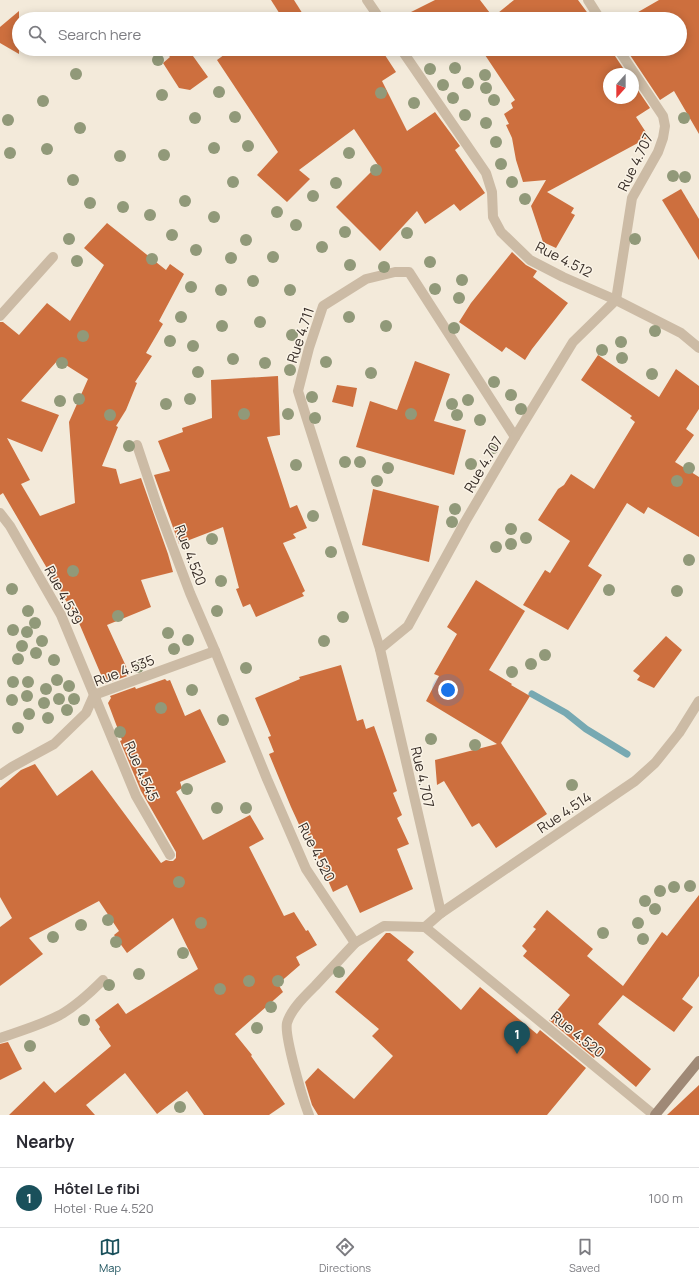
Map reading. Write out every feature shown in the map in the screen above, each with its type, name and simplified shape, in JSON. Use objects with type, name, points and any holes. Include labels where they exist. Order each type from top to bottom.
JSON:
[{"type":"street","points":[[367,0],[375,12]]},
{"type":"street","points":[[588,0],[596,12]]},
{"type":"street","name":"Rue 4.512","points":[[406,56],[486,172],[492,192],[493,217],[501,232],[530,260],[563,277],[616,300],[681,333],[699,348]]},
{"type":"street","name":"Rue 4.707","points":[[441,913],[380,649],[408,626],[465,522],[573,342],[616,300],[632,198],[658,152],[665,126],[663,116],[657,106],[623,56]]},
{"type":"street","points":[[0,316],[53,257]]},
{"type":"street","name":"Rue 4.711","points":[[380,649],[298,391],[323,306],[366,279],[395,272],[409,272],[515,437]]},
{"type":"street","name":"Rue 4.520","points":[[137,445],[158,508],[185,579],[266,779],[306,869],[355,943]]},
{"type":"street","name":"Rue 4.539","points":[[0,513],[10,526],[61,615],[94,695]]},
{"type":"street","name":"Rue 4.535","points":[[0,775],[54,744],[86,713],[94,695],[215,651]]},
{"type":"street","name":"Rue 4.545","points":[[94,695],[136,796],[170,855]]},
{"type":"street","name":"Rue 4.514","points":[[425,927],[441,913],[635,781],[655,763],[679,733],[699,701]]},
{"type":"street","points":[[309,1115],[286,1030],[290,1016],[301,1001],[355,943],[384,926],[425,927]]},
{"type":"street","name":"Rue 4.520","points":[[425,927],[655,1115]]},
{"type":"street","points":[[0,1038],[33,1027],[61,1014],[85,997],[102,980]]},
{"type":"street","points":[[655,1115],[699,1061]]},
{"type":"building","points":[[271,0],[294,0],[302,12],[279,12]]},
{"type":"building","points":[[435,0],[480,0],[489,12],[411,12]]},
{"type":"building","points":[[514,0],[578,0],[587,12],[499,12]]},
{"type":"building","points":[[659,0],[699,0],[699,134],[674,91],[660,100],[631,56],[687,56],[687,12],[638,12]]},
{"type":"building","points":[[12,17],[12,50],[0,43],[0,27]]},
{"type":"building","points":[[169,56],[193,56],[208,77],[190,90],[179,88],[163,63],[170,57]]},
{"type":"building","points":[[222,56],[386,56],[396,72],[382,81],[407,131],[435,112],[460,146],[455,150],[485,193],[460,211],[454,204],[425,224],[417,211],[380,251],[336,207],[378,165],[354,129],[299,170],[310,179],[287,202],[257,175],[278,152],[217,60]]},
{"type":"building","points":[[486,56],[615,56],[623,68],[603,68],[603,104],[639,104],[639,92],[650,108],[636,117],[649,137],[547,192],[574,208],[571,213],[575,215],[556,248],[543,242],[531,206],[546,180],[523,182],[516,160],[512,138],[506,125],[509,124],[504,114],[513,108],[511,103],[515,100]]},
{"type":"building","points":[[681,189],[699,219],[699,260],[662,200]]},
{"type":"building","points":[[107,223],[166,270],[170,264],[184,274],[159,321],[163,324],[146,353],[152,356],[135,382],[137,383],[126,410],[116,426],[118,427],[102,466],[116,469],[120,484],[141,478],[173,572],[141,580],[151,607],[107,625],[130,675],[105,684],[79,623],[3,493],[0,495],[0,322],[3,322],[19,335],[47,303],[70,321],[104,265],[84,248]],"holes":[[[58,360],[88,379],[69,422],[75,503],[40,516],[21,484],[30,480],[7,438],[42,452],[59,415],[21,401]]]},
{"type":"building","points":[[512,252],[526,265],[537,271],[533,277],[568,303],[525,360],[506,347],[502,352],[459,322],[471,303]]},
{"type":"building","points":[[598,355],[659,397],[676,369],[699,386],[699,409],[686,429],[694,435],[675,462],[699,477],[699,537],[648,507],[644,514],[627,503],[588,566],[602,575],[568,630],[523,605],[545,570],[550,573],[570,541],[538,520],[558,489],[564,485],[571,474],[594,489],[635,422],[630,418],[632,416],[581,380]]},
{"type":"building","points":[[415,361],[450,374],[434,421],[466,430],[454,475],[356,447],[370,401],[397,410]]},
{"type":"building","points":[[278,376],[280,435],[267,437],[290,508],[297,505],[307,528],[293,534],[296,538],[283,543],[305,591],[302,593],[304,596],[256,617],[250,604],[243,607],[236,589],[239,588],[223,527],[179,544],[154,475],[170,471],[158,441],[183,432],[182,428],[212,418],[211,380]]},
{"type":"building","points":[[337,385],[357,388],[353,407],[332,402]]},
{"type":"building","points":[[373,489],[439,506],[429,562],[362,545]]},
{"type":"building","points":[[476,580],[525,611],[489,670],[530,696],[501,743],[547,814],[496,848],[479,823],[472,827],[444,781],[437,785],[435,760],[497,744],[426,701],[439,676],[434,674],[457,634],[447,627]]},
{"type":"building","points":[[666,636],[682,650],[654,688],[637,680],[640,676],[633,671]]},
{"type":"building","points":[[341,665],[357,721],[363,719],[366,729],[374,726],[397,791],[393,793],[402,815],[397,818],[409,844],[397,849],[413,889],[360,913],[347,885],[333,892],[306,830],[302,831],[269,754],[274,752],[268,737],[271,736],[255,698],[300,679],[299,677]]},
{"type":"building","points":[[165,679],[167,681],[170,680],[185,716],[200,709],[226,762],[180,782],[182,788],[176,792],[203,840],[250,815],[264,839],[249,847],[284,916],[294,912],[317,945],[296,957],[300,965],[278,984],[283,992],[235,1034],[252,1055],[251,1056],[285,1104],[269,1115],[204,1115],[187,1091],[157,1114],[125,1073],[86,1105],[95,1115],[9,1115],[44,1081],[55,1093],[111,1046],[99,1029],[100,1027],[95,1020],[118,1003],[126,1014],[198,969],[173,918],[127,953],[114,935],[119,931],[99,901],[29,938],[43,954],[0,986],[0,927],[12,918],[0,897],[0,788],[21,770],[35,764],[57,796],[92,770],[161,863],[166,860],[173,861],[176,858],[176,852],[141,791],[120,741],[122,740],[108,703],[111,698],[110,696],[135,687],[136,689]]},
{"type":"building","points":[[699,895],[699,976],[682,999],[693,1007],[674,1032],[623,995],[598,1024],[651,1069],[636,1087],[597,1054],[594,1058],[549,1020],[570,995],[523,956],[527,951],[522,946],[536,929],[533,927],[547,910],[593,949],[587,956],[623,986],[662,932],[667,936]]},
{"type":"building","points":[[386,933],[390,933],[414,952],[407,960],[461,1010],[480,987],[537,1034],[540,1030],[586,1068],[547,1115],[318,1115],[312,1105],[305,1082],[318,1068],[354,1099],[393,1056],[372,1036],[379,1029],[335,992]]},
{"type":"building","points":[[8,1042],[22,1069],[0,1080],[0,1044]]},
{"type":"building","points":[[699,1085],[699,1115],[667,1115]]},
{"type":"waterway","points":[[532,694],[566,713],[586,729],[627,754]]},
{"type":"place","name":"Hôtel Le fibi","points":[[517,1054]]}]
